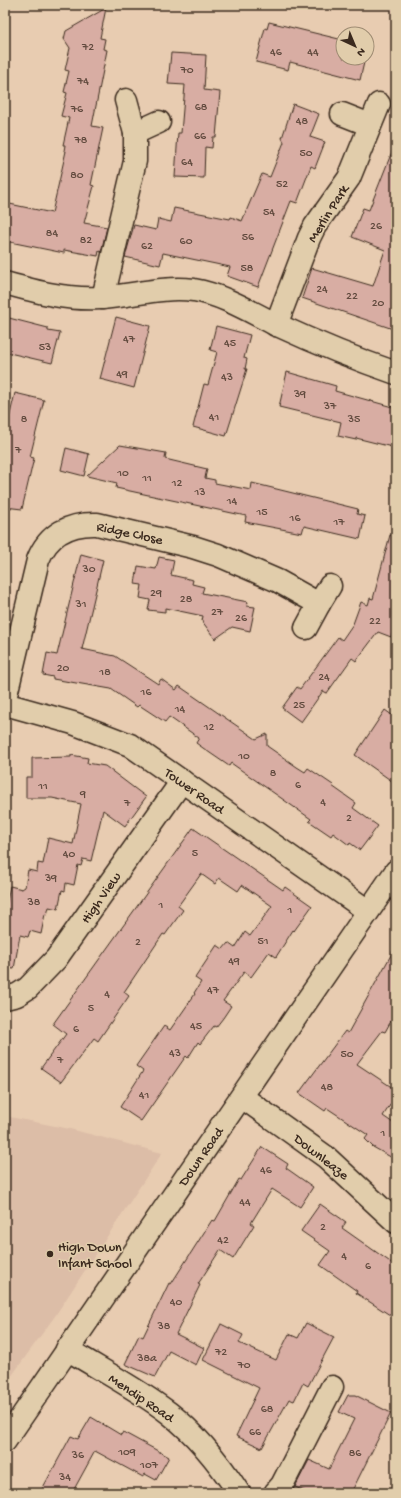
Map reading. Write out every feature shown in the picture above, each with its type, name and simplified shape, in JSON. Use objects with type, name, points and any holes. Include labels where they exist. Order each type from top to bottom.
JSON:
[{"type":"street","points":[[103,298],[135,161],[135,133],[126,100]]},
{"type":"street","name":"Merlin Park","points":[[276,324],[309,238],[315,226],[349,178],[379,104]]},
{"type":"street","points":[[342,114],[370,125]]},
{"type":"street","points":[[135,133],[159,122]]},
{"type":"street","points":[[5,283],[65,297],[103,298],[156,290],[195,290],[229,300],[276,324],[356,358],[396,373]]},
{"type":"street","name":"Ridge Close","points":[[5,699],[38,560],[44,548],[52,538],[70,527],[83,524],[97,524],[193,547],[325,595],[306,628]]},
{"type":"street","name":"Tower Road","points":[[5,704],[73,723],[125,742],[368,911]]},
{"type":"street","name":"High View","points":[[5,998],[17,995],[28,988],[56,960],[182,781]]},
{"type":"street","name":"Down Road","points":[[5,1441],[396,871]]},
{"type":"street","name":"Downleaze","points":[[242,1097],[326,1157],[396,1222]]},
{"type":"street","name":"Mendip Road","points":[[68,1349],[173,1416],[208,1452],[239,1493]]},
{"type":"street","points":[[275,1493],[282,1485],[332,1387]]},
{"type":"shaded area","name":"High Down Infant School","points":[[5,1116],[70,1129],[162,1153],[55,1316],[5,1385]]},
{"type":"building","points":[[106,8],[100,38],[105,39],[103,49],[107,50],[92,126],[103,128],[91,185],[94,186],[84,223],[107,227],[101,252],[99,251],[98,256],[64,250],[64,253],[5,241],[5,203],[52,213],[66,151],[64,151],[65,145],[63,145],[69,118],[61,116],[67,93],[64,92],[69,71],[65,70],[70,48],[64,39],[66,31]]},
{"type":"building","points":[[269,22],[335,38],[335,66],[363,66],[360,80],[290,62],[288,70],[256,62],[265,28],[267,29]]},
{"type":"building","points":[[171,53],[206,55],[204,90],[220,92],[216,137],[213,137],[212,148],[205,147],[204,178],[175,177],[178,133],[181,133],[185,85],[168,84]]},
{"type":"building","points":[[293,104],[319,114],[310,137],[325,142],[315,168],[311,166],[297,203],[291,201],[258,287],[227,276],[230,267],[163,253],[160,265],[125,257],[134,225],[156,230],[158,219],[171,222],[174,208],[230,219],[231,217],[242,221],[262,174],[270,177],[284,142],[282,138]]},
{"type":"building","points":[[395,144],[396,330],[302,298],[312,268],[373,286],[385,250],[352,237],[363,208],[369,210]]},
{"type":"building","points":[[5,317],[48,328],[48,331],[60,333],[52,363],[5,352]]},
{"type":"building","points":[[116,317],[150,326],[134,388],[100,379]]},
{"type":"building","points":[[216,326],[250,335],[244,358],[247,359],[245,369],[247,369],[226,436],[193,427],[204,384],[208,385],[217,352],[210,350]]},
{"type":"building","points":[[287,372],[336,386],[335,391],[396,408],[396,448],[356,438],[356,440],[338,436],[341,422],[279,407]]},
{"type":"building","points":[[15,393],[44,400],[30,457],[34,458],[22,509],[5,507],[5,422],[8,423]]},
{"type":"building","points":[[120,445],[166,453],[165,459],[207,469],[205,478],[215,480],[215,483],[251,490],[252,483],[358,509],[357,514],[365,516],[360,539],[304,526],[302,533],[245,522],[246,516],[116,488],[117,483],[87,476]]},
{"type":"building","points":[[66,448],[89,454],[84,476],[61,470]]},
{"type":"building","points":[[390,535],[396,536],[396,625],[391,637],[378,632],[356,661],[352,658],[327,693],[323,691],[301,722],[282,708],[297,687],[300,689],[338,637],[342,640],[353,624],[361,602],[368,605],[370,598],[373,599]]},
{"type":"building","points":[[81,554],[103,560],[82,649],[115,656],[158,684],[161,679],[176,690],[179,686],[256,739],[267,734],[267,746],[305,772],[308,768],[333,785],[332,786],[356,803],[353,808],[378,826],[360,850],[350,843],[349,845],[333,833],[331,836],[309,821],[311,819],[231,763],[229,766],[210,753],[196,743],[199,738],[169,717],[165,722],[139,705],[137,707],[111,689],[53,679],[53,677],[43,675],[47,653],[57,655]]},
{"type":"building","points":[[159,557],[174,560],[171,575],[193,580],[192,584],[204,587],[202,593],[248,602],[247,606],[255,607],[250,631],[232,627],[215,639],[202,621],[203,616],[165,608],[165,612],[148,610],[150,600],[140,598],[142,585],[135,584],[138,566],[156,569]]},
{"type":"building","points":[[385,710],[396,718],[396,784],[355,755]]},
{"type":"building","points":[[71,755],[88,758],[87,763],[105,766],[146,797],[125,826],[103,810],[91,861],[83,859],[81,866],[78,865],[74,885],[66,883],[65,891],[62,890],[58,909],[49,907],[47,915],[45,914],[41,934],[30,931],[28,937],[20,935],[14,969],[5,968],[5,911],[10,886],[22,889],[25,887],[28,870],[37,872],[38,863],[43,864],[48,838],[73,844],[81,804],[52,798],[26,798],[26,777],[32,777],[32,758],[71,757]]},
{"type":"building","points":[[193,828],[283,890],[285,887],[312,906],[294,931],[293,930],[276,957],[269,952],[251,977],[244,972],[223,1001],[231,1006],[223,1018],[216,1027],[214,1026],[200,1044],[198,1042],[188,1058],[186,1056],[141,1121],[120,1107],[143,1071],[136,1066],[164,1026],[170,1030],[195,994],[194,993],[201,982],[195,978],[217,945],[223,949],[228,943],[235,948],[245,932],[250,936],[272,906],[242,885],[238,891],[219,878],[215,884],[201,874],[178,906],[183,910],[165,935],[163,934],[124,992],[129,996],[98,1041],[94,1038],[61,1082],[41,1068],[66,1034],[53,1024]]},
{"type":"building","points":[[396,946],[396,1012],[385,1032],[382,1031],[357,1064],[396,1090],[396,1096],[383,1116],[396,1125],[396,1160],[373,1147],[365,1139],[368,1135],[327,1108],[325,1111],[299,1093],[345,1031],[348,1033]]},
{"type":"building","points":[[262,1147],[288,1164],[286,1168],[313,1187],[300,1207],[272,1189],[251,1223],[254,1225],[233,1259],[220,1250],[198,1284],[200,1285],[176,1334],[204,1348],[196,1365],[169,1351],[155,1377],[125,1364],[139,1335],[143,1337],[169,1283],[171,1284],[212,1220],[215,1221],[239,1179],[241,1180]]},
{"type":"building","points":[[320,1204],[346,1222],[342,1228],[396,1266],[396,1319],[356,1293],[357,1291],[320,1265],[330,1251],[301,1231]]},
{"type":"building","points":[[306,1323],[334,1337],[308,1386],[303,1383],[294,1401],[289,1399],[262,1448],[236,1436],[259,1388],[203,1360],[221,1324],[243,1335],[239,1343],[276,1360],[289,1334],[298,1338]]},
{"type":"building","points":[[348,1395],[355,1395],[391,1413],[351,1493],[309,1493],[295,1487],[309,1460],[329,1469],[354,1419],[339,1412]]},
{"type":"building","points":[[91,1417],[121,1435],[123,1432],[169,1457],[156,1480],[145,1474],[143,1477],[95,1451],[72,1493],[40,1493],[71,1436],[78,1439]]},
{"type":"place","name":"High Down Infant School","points":[[50,1254]]}]
